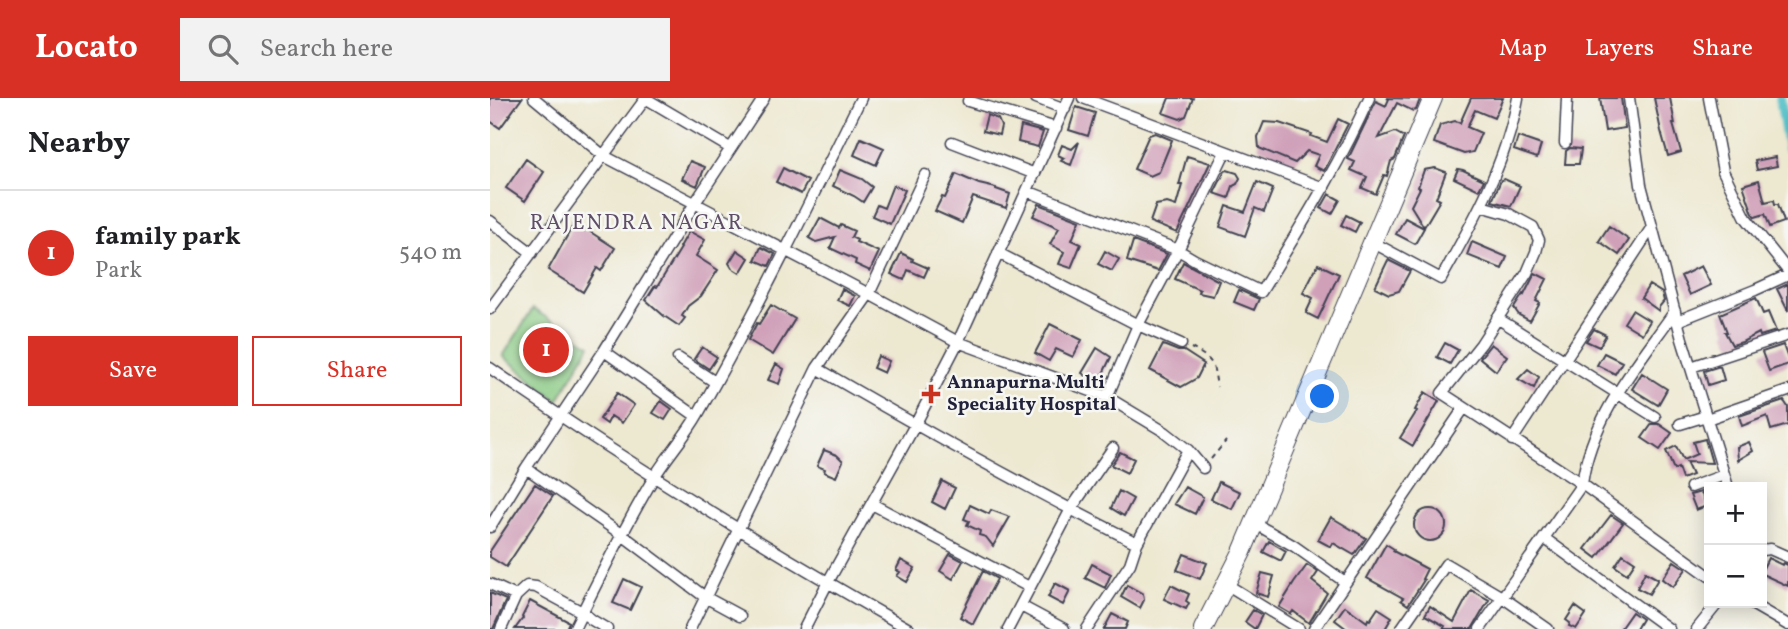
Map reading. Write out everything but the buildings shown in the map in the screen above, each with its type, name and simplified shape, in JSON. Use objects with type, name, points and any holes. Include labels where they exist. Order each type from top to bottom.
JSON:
[{"type":"main road","points":[[1203,629],[1242,552],[1433,98]]},
{"type":"street","points":[[534,98],[604,156],[958,342],[1107,397],[1165,432],[1188,450],[1203,468]]},
{"type":"street","points":[[490,309],[645,98],[730,148]]},
{"type":"street","points":[[490,527],[764,98]]},
{"type":"street","points":[[574,629],[621,534],[715,382],[786,250],[861,98]]},
{"type":"street","points":[[804,629],[958,342],[1067,103],[1035,98]]},
{"type":"street","points":[[1083,98],[1324,188]]},
{"type":"street","points":[[1027,191],[1178,250],[1261,292],[1324,188],[1356,129],[1369,98]]},
{"type":"street","points":[[1372,242],[1441,279],[1481,206],[1504,151],[1518,98]]},
{"type":"street","points":[[1565,143],[1567,98]]},
{"type":"street","points":[[1629,98],[1641,185],[1676,316],[1726,482]]},
{"type":"street","points":[[1480,629],[1582,484],[1593,437],[1617,393],[1676,316],[1755,290],[1788,273],[1746,218],[1723,171],[1709,98]]},
{"type":"street","points":[[968,101],[1056,128]]},
{"type":"street","points":[[952,142],[1035,174]]},
{"type":"street","points":[[1107,397],[1138,325],[1225,152]]},
{"type":"street","points":[[690,629],[817,368],[869,294],[925,175]]},
{"type":"street","points":[[1481,206],[1509,214],[1534,227],[1538,240],[1536,252],[1527,273],[1480,344],[1442,393],[1582,484],[1704,572]]},
{"type":"street","points":[[490,221],[532,253]]},
{"type":"street","points":[[1512,440],[1652,227]]},
{"type":"street","points":[[998,253],[1138,325],[1181,344]]},
{"type":"street","points":[[1497,318],[1655,417]]},
{"type":"street","points":[[1691,367],[1788,335]]},
{"type":"street","points":[[604,351],[696,416]]},
{"type":"street","points":[[678,358],[715,382]]},
{"type":"street","points":[[490,368],[561,417],[738,529],[909,629]]},
{"type":"street","points":[[817,368],[915,425],[1137,543]]},
{"type":"street","points":[[1680,424],[1707,418],[1788,391]]},
{"type":"street","points":[[1314,629],[1464,408]]},
{"type":"street","points":[[1008,629],[1072,509],[1113,448]]},
{"type":"street","points":[[1087,629],[1130,564],[1137,543],[1188,450]]},
{"type":"street","points":[[526,468],[705,597],[740,616]]},
{"type":"street","points":[[1691,487],[1724,475]]},
{"type":"street","points":[[872,504],[1029,587]]},
{"type":"street","points":[[1254,523],[1294,546],[1345,582]]},
{"type":"street","points":[[1544,538],[1668,629]]},
{"type":"street","points":[[1767,549],[1788,557]]},
{"type":"street","points":[[1401,629],[1446,564],[1502,597],[1548,629]]},
{"type":"street","points":[[490,584],[516,596]]},
{"type":"street","points":[[1226,584],[1299,629]]},
{"type":"street","points":[[501,629],[516,596],[527,586],[536,587],[607,629]]},
{"type":"street","points":[[1021,606],[1064,629]]},
{"type":"street","points":[[1697,629],[1713,608]]},
{"type":"street","points":[[1759,608],[1788,625]]},
{"type":"path","points":[[1181,344],[1201,353],[1213,363],[1217,387]]},
{"type":"path","points":[[1203,468],[1226,441]]},
{"type":"green space","points":[[533,309],[590,345],[558,401],[503,356]]},
{"type":"waterway","points":[[1780,98],[1788,148]]},
{"type":"place","name":"family park","points":[[546,350]]},
{"type":"place","name":"Annapurna Multi Speciality Hospital","points":[[931,394]]},
{"type":"district","name":"RAJENDRA NAGAR","points":[[637,223]]}]
